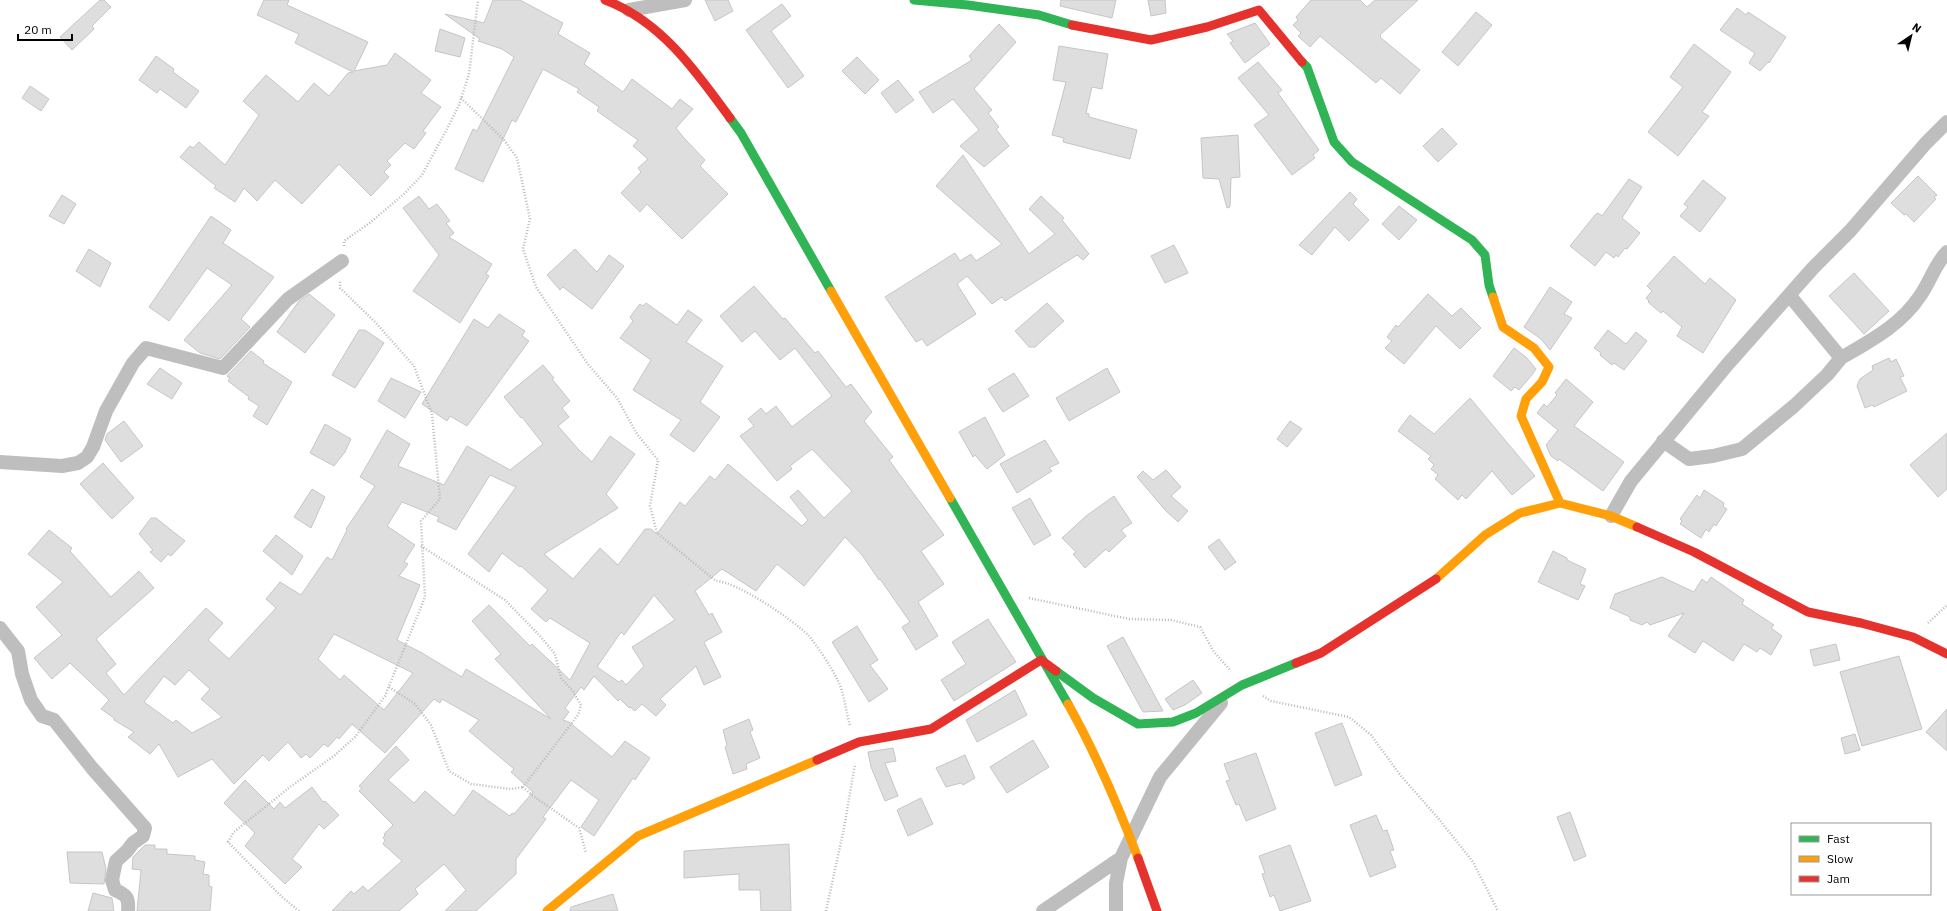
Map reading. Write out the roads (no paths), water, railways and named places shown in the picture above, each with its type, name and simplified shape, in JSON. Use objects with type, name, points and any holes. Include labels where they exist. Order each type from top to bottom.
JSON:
[{"type":"street","points":[[605,0],[628,10],[659,33],[693,68],[741,134],[1080,726],[1130,838],[1157,911]]},
{"type":"street","points":[[628,10],[685,0]]},
{"type":"street","points":[[914,0],[968,5],[1039,15],[1075,26],[1151,40],[1207,27],[1259,10],[1307,67],[1334,142],[1352,162],[1472,240],[1485,255],[1489,285],[1503,327],[1534,348],[1549,367],[1542,382],[1526,399],[1521,416],[1560,503]]},
{"type":"street","points":[[1611,516],[1631,481],[1727,365],[1879,198],[1926,143],[1947,122]]},
{"type":"street","points":[[1663,441],[1689,459],[1713,456],[1742,449],[1805,396],[1827,375],[1841,358],[1878,337],[1894,324],[1920,297],[1947,252]]},
{"type":"street","points":[[0,462],[50,466],[78,463],[87,457],[93,447],[106,410],[133,363],[146,348],[223,368],[288,299],[342,261]]},
{"type":"street","points":[[1790,296],[1841,358]]},
{"type":"street","points":[[1041,660],[1093,698],[1138,724],[1173,722],[1190,715],[1242,685],[1321,653],[1431,583],[1485,535],[1520,513],[1560,503],[1611,516],[1694,552],[1808,612],[1913,637],[1947,654]]},
{"type":"street","points":[[0,628],[18,651],[22,674],[31,700],[42,716],[54,720],[92,768],[145,828],[142,836],[116,861],[112,880],[115,890],[125,894],[129,900],[128,911]]},
{"type":"street","points":[[547,911],[638,836],[859,742],[931,729],[1041,660]]},
{"type":"street","points":[[1116,911],[1116,883],[1121,858],[1160,777],[1217,706],[1242,685]]},
{"type":"street","points":[[1043,911],[1121,858]]}]
